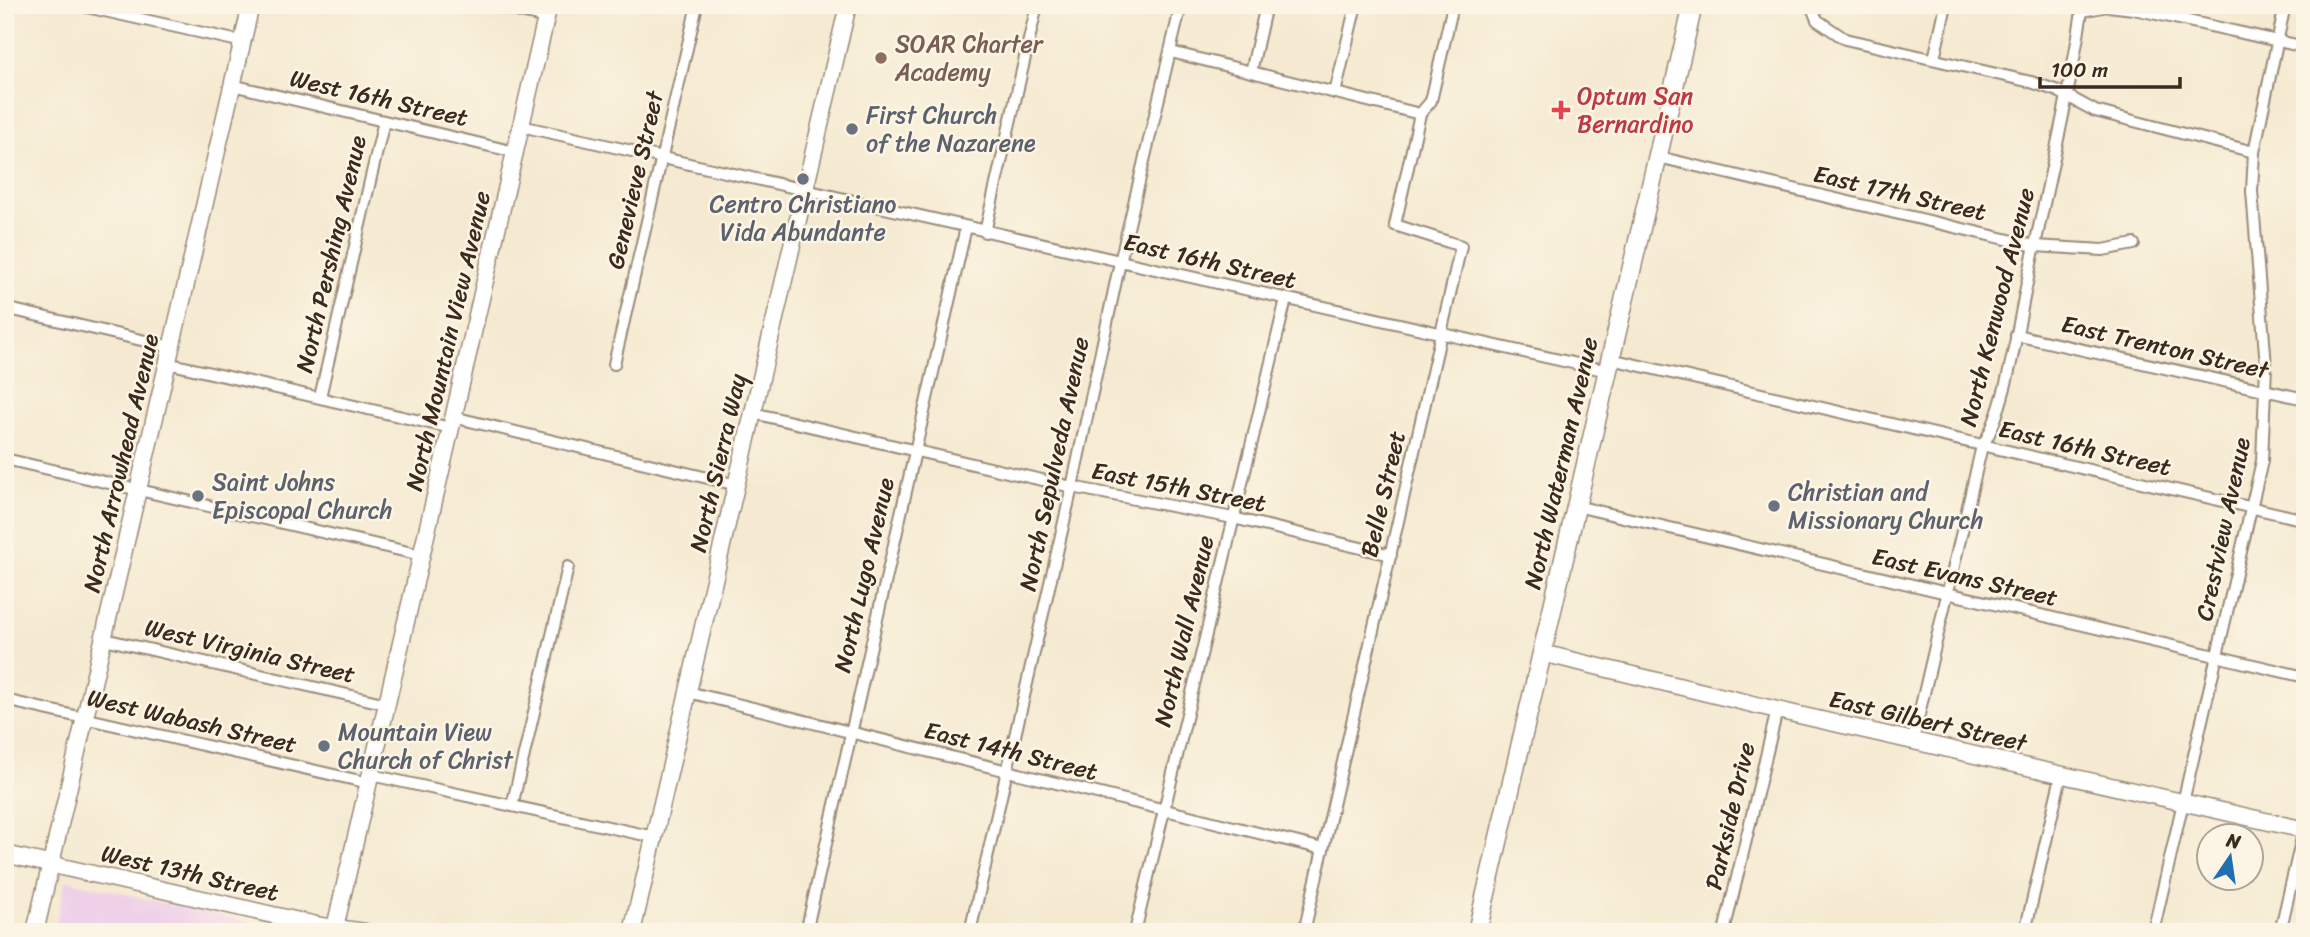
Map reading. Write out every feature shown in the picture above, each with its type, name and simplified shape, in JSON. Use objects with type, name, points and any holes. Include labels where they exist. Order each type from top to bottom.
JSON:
[{"type":"main road","name":"North Waterman Avenue","points":[[1477,932],[1693,5]]},
{"type":"street","points":[[78,5],[243,42]]},
{"type":"street","name":"North Arrowhead Avenue","points":[[36,932],[251,5]]},
{"type":"street","points":[[492,5],[548,12]]},
{"type":"street","name":"Genevieve Street","points":[[614,364],[697,5]]},
{"type":"street","name":"North Sierra Way","points":[[632,932],[848,5]]},
{"type":"street","points":[[985,232],[1037,5]]},
{"type":"street","name":"North Sepulveda Avenue","points":[[970,932],[1072,487],[1120,262],[1181,5]]},
{"type":"street","points":[[1251,72],[1266,5]]},
{"type":"street","points":[[1335,93],[1356,5]]},
{"type":"street","points":[[1171,52],[1419,114],[1431,101],[1453,5]]},
{"type":"street","points":[[1811,5],[1817,20],[1845,39],[2031,82],[2095,111],[2254,152]]},
{"type":"street","points":[[1934,59],[1945,5]]},
{"type":"street","name":"Crestview Avenue","points":[[2153,932],[2265,437],[2266,366],[2252,191],[2254,152],[2285,5]]},
{"type":"street","points":[[2081,8],[2108,6],[2169,10],[2305,47]]},
{"type":"street","name":"North Kenwood Avenue","points":[[1913,740],[1982,446],[1992,432],[2016,335],[2069,97],[2081,8]]},
{"type":"street","name":"North Mountain View Avenue","points":[[335,930],[548,12]]},
{"type":"street","name":"West 16th Street","points":[[232,85],[515,152]]},
{"type":"street","name":"Belle Street","points":[[1304,932],[1461,246],[1395,225],[1419,114]]},
{"type":"street","name":"North Pershing Avenue","points":[[320,397],[384,121]]},
{"type":"street","points":[[521,127],[803,191]]},
{"type":"street","name":"East 17th Street","points":[[1658,157],[2035,246],[2103,250],[2134,244]]},
{"type":"street","name":"East 16th Street","points":[[803,191],[1441,334],[1609,365],[2305,520]]},
{"type":"street","name":"North Lugo Avenue","points":[[806,932],[966,227]]},
{"type":"street","name":"North Wall Avenue","points":[[1135,932],[1286,299]]},
{"type":"street","points":[[5,308],[320,397],[737,485]]},
{"type":"street","name":"East Trenton Street","points":[[2016,335],[2305,399]]},
{"type":"street","name":"East 15th Street","points":[[753,413],[1072,487],[1233,517],[1391,555]]},
{"type":"street","points":[[5,459],[421,555]]},
{"type":"street","name":"East Evans Street","points":[[1576,506],[2305,677]]},
{"type":"street","points":[[512,806],[568,567]]},
{"type":"street","name":"West Virginia Street","points":[[104,639],[387,704]]},
{"type":"street","name":"East Gilbert Street","points":[[1542,653],[2061,776],[2304,830]]},
{"type":"street","name":"East 14th Street","points":[[688,692],[1323,849]]},
{"type":"street","name":"West Wabash Street","points":[[5,700],[654,837]]},
{"type":"street","name":"Parkside Drive","points":[[1724,932],[1777,710]]},
{"type":"street","points":[[2025,932],[2061,776]]},
{"type":"street","points":[[2280,932],[2304,830]]},
{"type":"street","name":"West 13th Street","points":[[5,854],[335,930],[365,932]]},
{"type":"shaded area","points":[[66,880],[293,932],[54,932]]},
{"type":"place","name":"SOAR Charter Academy","points":[[881,58]]},
{"type":"place","name":"Optum San Bernardino","points":[[1561,110]]},
{"type":"place","name":"First Church of the Nazarene","points":[[852,129]]},
{"type":"place","name":"Centro Christiano Vida Abundante","points":[[803,179]]},
{"type":"place","name":"Saint Johns Episcopal Church","points":[[198,496]]},
{"type":"place","name":"Christian and Missionary Church","points":[[1774,506]]},
{"type":"place","name":"Mountain View Church of Christ","points":[[324,746]]}]
